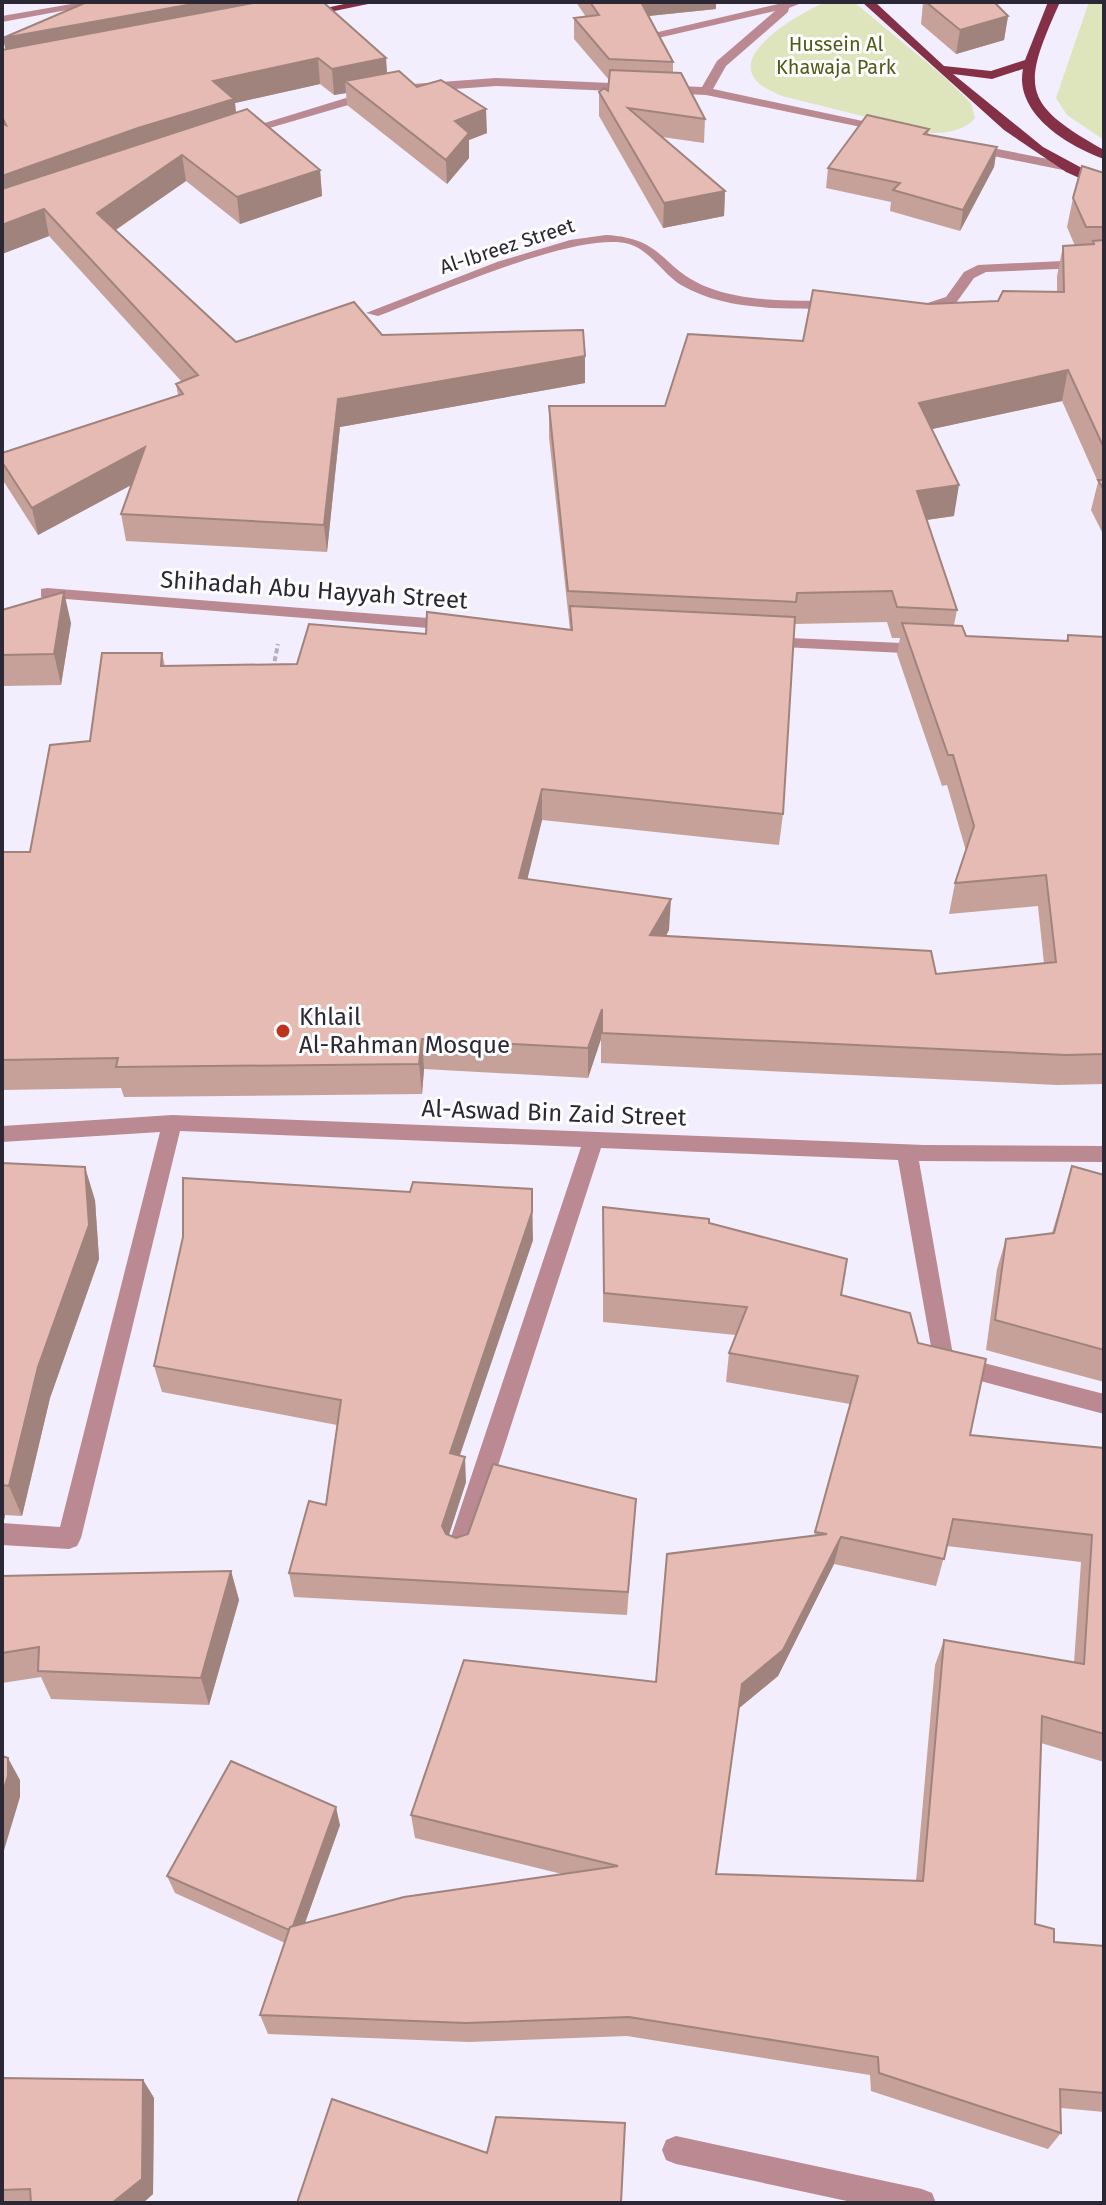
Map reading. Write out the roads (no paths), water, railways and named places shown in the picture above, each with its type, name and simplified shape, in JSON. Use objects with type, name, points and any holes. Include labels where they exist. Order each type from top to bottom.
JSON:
[{"type":"main road","points":[[298,16],[372,2]]},
{"type":"main road","points":[[868,2],[1026,141],[1063,166],[1104,185]]},
{"type":"main road","points":[[1054,2],[1028,63],[1026,86],[1036,108],[1063,131],[1104,155]]},
{"type":"main road","points":[[944,70],[992,75],[1028,63]]},
{"type":"street","points":[[2,19],[104,2]]},
{"type":"street","points":[[658,35],[795,3]]},
{"type":"street","points":[[706,91],[721,64],[740,44],[795,3]]},
{"type":"street","points":[[232,135],[355,96],[415,86],[541,82],[706,91],[900,133]]},
{"type":"street","points":[[957,145],[1063,166]]},
{"type":"street","name":"Al-Ibreez Street","points":[[373,313],[542,253],[604,238],[643,245],[685,282],[702,290],[766,302],[846,306]]},
{"type":"street","points":[[894,308],[926,308],[951,300],[969,275],[983,268],[1104,263]]},
{"type":"street","name":"Shihadah Abu Hayyah Street","points":[[47,593],[467,626]]},
{"type":"street","points":[[745,641],[948,650]]},
{"type":"street","points":[[2,1534],[69,1538],[172,1123]]},
{"type":"street","name":"Al-Aswad Bin Zaid Street","points":[[2,1134],[172,1123],[907,1152],[1104,1154]]},
{"type":"street","points":[[459,1549],[593,1141]]},
{"type":"street","points":[[907,1152],[943,1362],[1104,1404]]},
{"type":"street","points":[[676,2150],[922,2203]]},
{"type":"place","name":"Khlail Al-Rahman Mosque","points":[[283,1031]]},
{"type":"park label","name":"Hussein Al Khawaja Park","points":[[836,56]]}]
